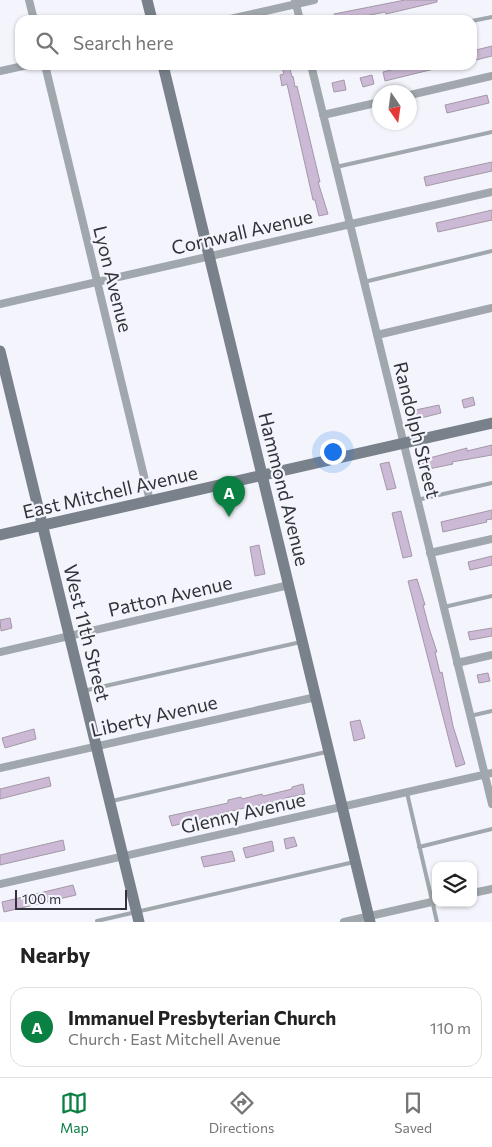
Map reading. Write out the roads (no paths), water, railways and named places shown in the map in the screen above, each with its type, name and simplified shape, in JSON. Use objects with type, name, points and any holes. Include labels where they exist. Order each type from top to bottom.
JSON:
[{"type":"street","points":[[29,0],[33,15]]},
{"type":"street","points":[[147,0],[151,15]]},
{"type":"street","points":[[245,15],[295,2],[314,0]]},
{"type":"street","points":[[295,2],[299,15]]},
{"type":"street","points":[[0,71],[15,68]]},
{"type":"street","name":"Lyon Avenue","points":[[46,70],[150,501]]},
{"type":"street","name":"Hammond Avenue","points":[[164,70],[370,919]]},
{"type":"street","name":"Randolph Street","points":[[312,70],[470,716],[488,774],[492,804]]},
{"type":"street","points":[[417,93],[492,76]]},
{"type":"street","points":[[323,115],[372,104]]},
{"type":"street","name":"Cornwall Avenue","points":[[0,304],[492,192]]},
{"type":"street","points":[[377,335],[492,308]]},
{"type":"street","name":"West 11th Street","points":[[0,352],[138,917]]},
{"type":"street","name":"East Mitchell Avenue","points":[[0,535],[492,423]]},
{"type":"street","points":[[430,553],[492,539]]},
{"type":"street","name":"Patton Avenue","points":[[0,652],[289,585]]},
{"type":"street","points":[[457,663],[492,655]]},
{"type":"street","name":"Liberty Avenue","points":[[0,768],[316,697]]},
{"type":"street","name":"Glenny Avenue","points":[[0,884],[488,774]]},
{"type":"street","points":[[477,892],[492,889]]},
{"type":"street","points":[[344,922],[370,919],[432,903]]},
{"type":"lane","points":[[477,20],[492,17]]},
{"type":"lane","points":[[336,167],[492,132]]},
{"type":"lane","points":[[364,282],[492,251]]},
{"type":"lane","points":[[417,500],[492,483]]},
{"type":"lane","points":[[444,607],[492,596]]},
{"type":"lane","points":[[83,691],[303,642]]},
{"type":"lane","points":[[470,716],[492,711]]},
{"type":"lane","points":[[109,802],[329,751]]},
{"type":"lane","points":[[407,793],[432,895]]},
{"type":"lane","points":[[419,847],[492,829]]},
{"type":"lane","points":[[98,921],[138,917],[356,862]]},
{"type":"lane","points":[[435,907],[437,922]]},
{"type":"place","name":"Immanuel Presbyterian Church","points":[[229,517]]}]
